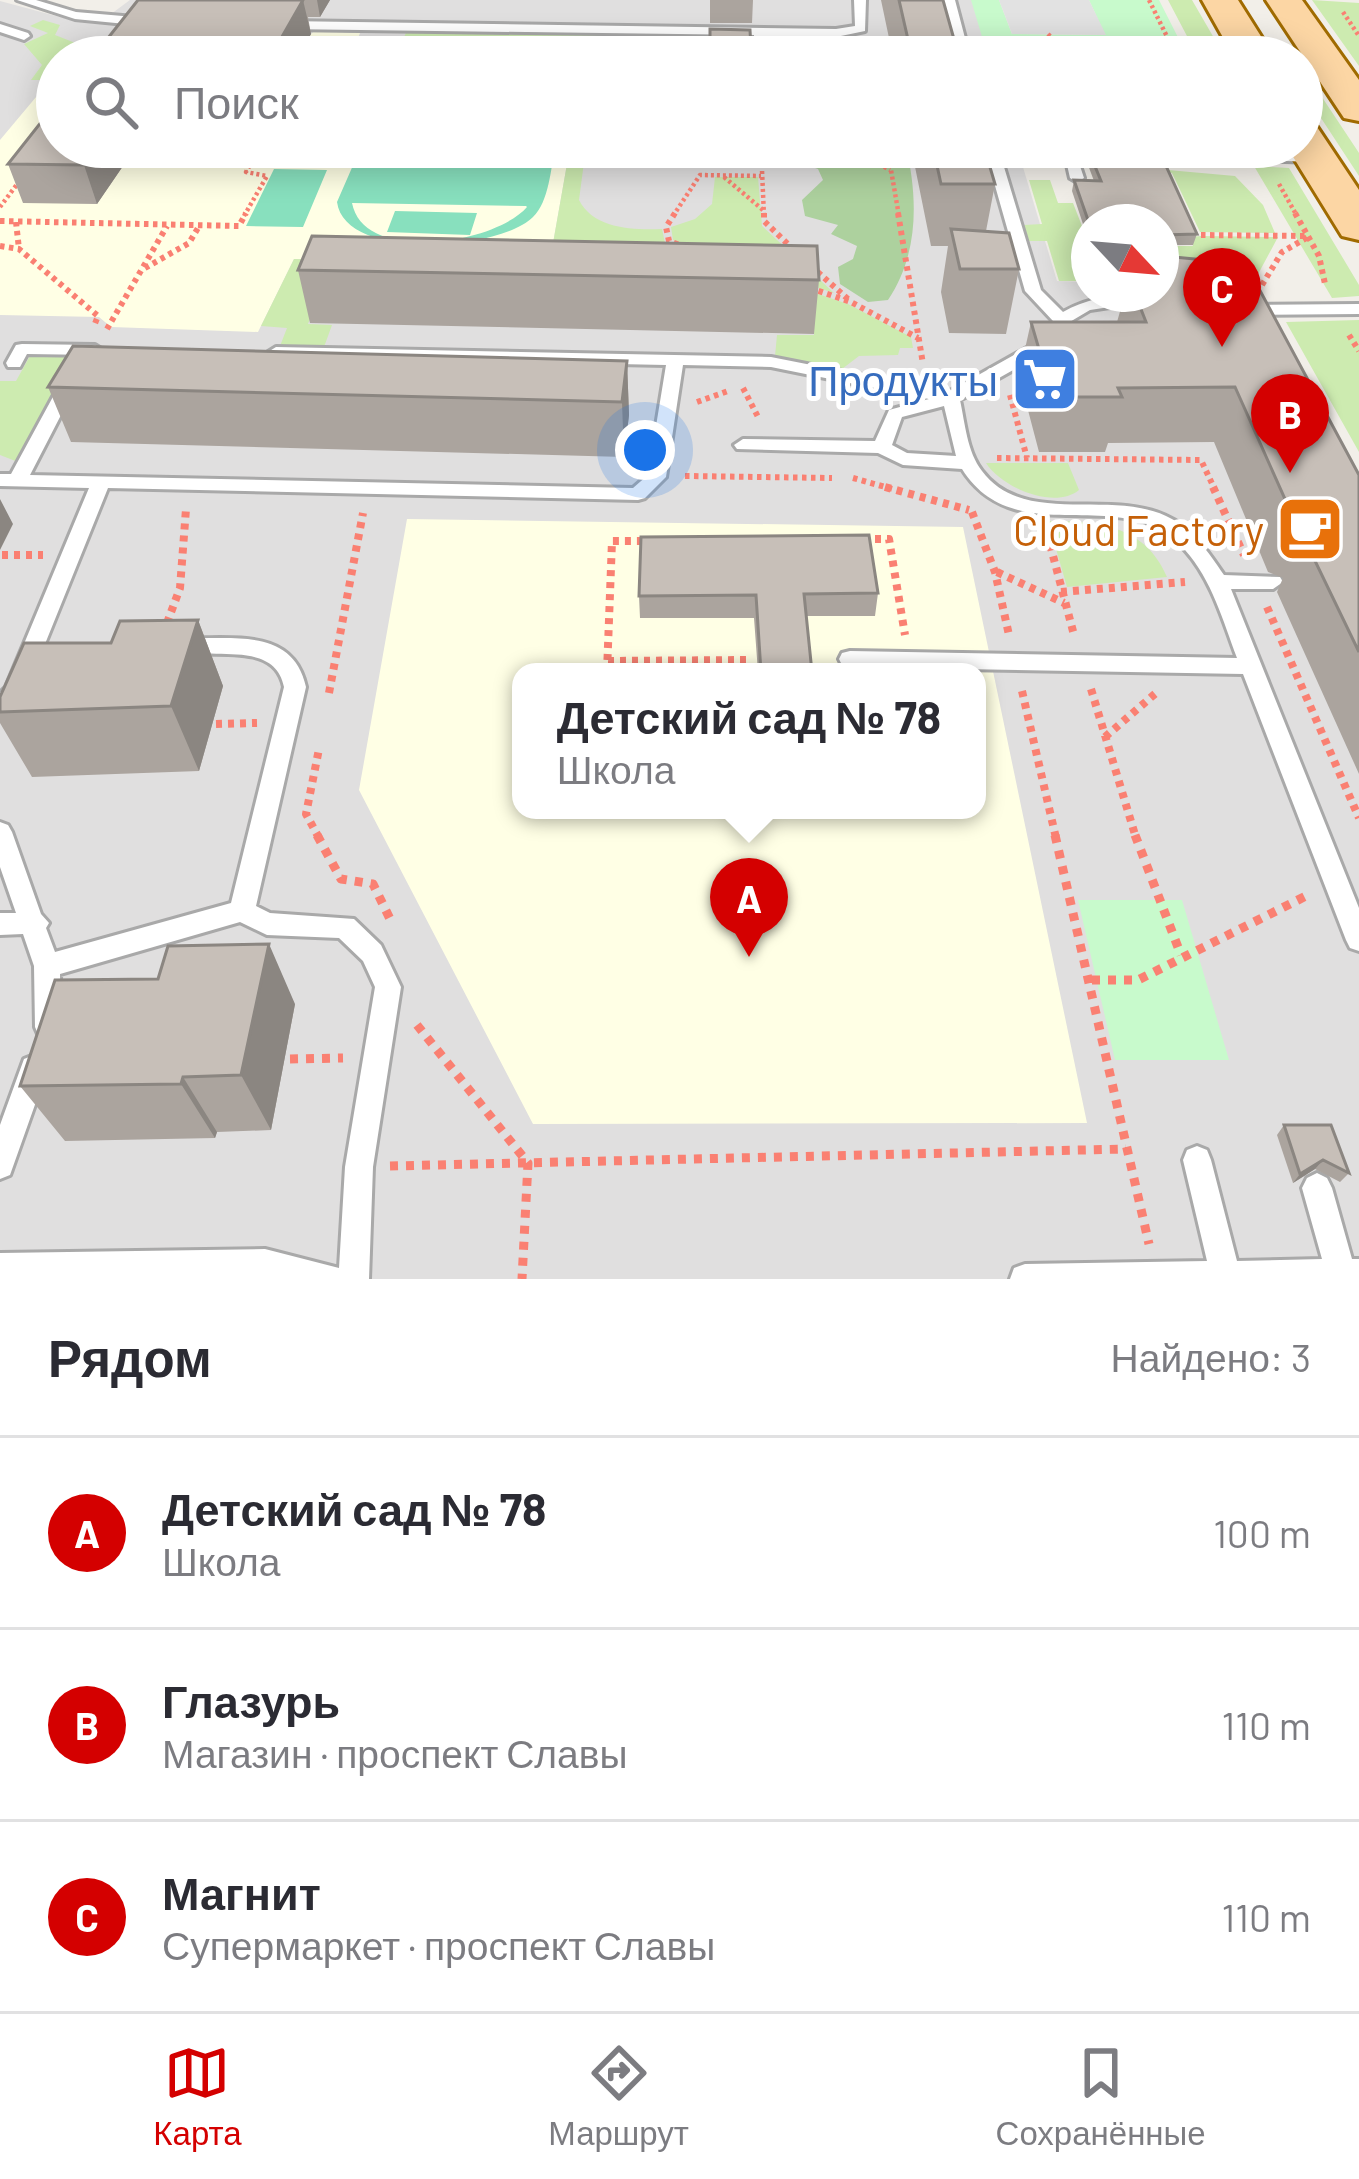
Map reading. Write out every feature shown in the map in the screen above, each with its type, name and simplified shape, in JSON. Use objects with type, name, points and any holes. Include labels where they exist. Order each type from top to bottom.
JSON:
[{"type":"main road","points":[[1220,0],[1241,36]]},
{"type":"main road","points":[[1284,0],[1309,36]]},
{"type":"main road","points":[[1323,57],[1359,110]]},
{"type":"main road","points":[[1309,168],[1359,226]]},
{"type":"lane","points":[[23,0],[75,14],[152,23]]},
{"type":"lane","points":[[266,25],[853,31],[864,22],[860,0]]},
{"type":"lane","points":[[949,0],[958,36]]},
{"type":"lane","points":[[0,28],[24,36]]},
{"type":"lane","points":[[997,168],[1033,291],[1061,320]]},
{"type":"lane","points":[[1074,168],[1077,178]]},
{"type":"lane","points":[[1217,304],[1359,309]]},
{"type":"lane","points":[[1258,304],[1267,331]]},
{"type":"lane","points":[[1061,320],[1080,312]]},
{"type":"lane","points":[[882,447],[895,414],[951,398],[1003,370],[1055,340],[1061,320]]},
{"type":"lane","points":[[87,345],[8,480],[638,494],[657,477],[675,361]]},
{"type":"lane","points":[[14,363],[22,349],[87,345],[109,350]]},
{"type":"lane","points":[[250,352],[785,364],[951,398]]},
{"type":"lane","points":[[951,398],[968,463],[994,492],[1041,508],[1164,518],[1196,546],[1218,582],[1359,940]]},
{"type":"lane","points":[[743,445],[882,447],[903,459],[968,463]]},
{"type":"lane","points":[[0,707],[15,691],[101,482]]},
{"type":"lane","points":[[1218,582],[1273,582]]},
{"type":"lane","points":[[160,644],[251,646],[270,650],[291,668],[295,687],[290,713],[242,911]]},
{"type":"lane","points":[[33,648],[56,648]]},
{"type":"lane","points":[[850,659],[1248,666]]},
{"type":"lane","points":[[0,832],[36,923],[47,966],[49,1027],[0,1165]]},
{"type":"lane","points":[[47,966],[242,911],[267,924],[345,927],[372,952],[388,987],[359,1167],[354,1279]]},
{"type":"lane","points":[[0,924],[36,923]]},
{"type":"lane","points":[[1197,1160],[1226,1275]]},
{"type":"lane","points":[[1024,1279],[1350,1275],[1317,1188]]},
{"type":"lane","points":[[0,1268],[265,1264],[328,1279]]},
{"type":"path","points":[[1148,0],[1166,36]]},
{"type":"path","points":[[0,221],[239,226],[267,176],[246,172],[248,168]]},
{"type":"path","points":[[761,168],[769,228],[851,302]]},
{"type":"path","points":[[886,168],[924,369],[951,398]]},
{"type":"path","points":[[1297,168],[1310,236],[1333,310],[1359,351]]},
{"type":"path","points":[[692,249],[670,242],[666,227],[700,175],[761,176]]},
{"type":"path","points":[[721,175],[764,211]]},
{"type":"path","points":[[0,207],[22,178]]},
{"type":"path","points":[[0,191],[10,193]]},
{"type":"path","points":[[16,222],[20,250]]},
{"type":"path","points":[[87,345],[104,336],[167,226]]},
{"type":"path","points":[[142,270],[189,243],[199,226]]},
{"type":"path","points":[[1201,235],[1310,236]]},
{"type":"path","points":[[1258,304],[1282,252],[1310,236]]},
{"type":"path","points":[[0,247],[20,250],[98,316],[87,345]]},
{"type":"path","points":[[806,287],[851,302],[917,338]]},
{"type":"path","points":[[1003,370],[1027,458]]},
{"type":"path","points":[[689,406],[742,387],[758,388]]},
{"type":"path","points":[[742,387],[767,435]]},
{"type":"path","points":[[683,453],[681,476],[895,479]]},
{"type":"path","points":[[853,478],[971,511],[1041,508],[1064,603],[1147,874],[1181,955]]},
{"type":"path","points":[[328,698],[368,488]]},
{"type":"path","points":[[160,644],[180,588],[182,519],[194,490]]},
{"type":"path","points":[[971,511],[995,572],[1012,650]]},
{"type":"path","points":[[842,540],[889,539],[909,660]]},
{"type":"path","points":[[608,663],[612,541],[658,541]]},
{"type":"path","points":[[995,572],[1064,603]]},
{"type":"path","points":[[1061,592],[1218,582]]},
{"type":"path","points":[[678,663],[748,660]]},
{"type":"path","points":[[1105,737],[1189,665]]},
{"type":"path","points":[[1018,674],[1092,980],[1149,1245]]},
{"type":"path","points":[[320,744],[306,814],[341,879],[373,884],[400,940]]},
{"type":"path","points":[[1092,980],[1138,980],[1303,898]]},
{"type":"path","points":[[417,1002],[417,1025],[528,1163],[522,1279]]},
{"type":"path","points":[[290,1059],[376,1057]]},
{"type":"path","points":[[359,1167],[1126,1149]]},
{"type":"shaded area","points":[[130,0],[972,0],[983,36],[36,36],[36,168],[1023,168],[1057,281],[1071,281],[1071,312],[1176,312],[1359,534],[1359,1279],[0,1279],[0,1],[71,20],[111,14]]},
{"type":"shaded area","points":[[999,0],[1089,0],[1106,35],[1012,34]]},
{"type":"shaded area","points":[[314,31],[360,33],[359,36],[309,36]]},
{"type":"shaded area","points":[[131,33],[264,36],[117,36]]},
{"type":"shaded area","points":[[36,97],[36,168],[566,168],[549,266],[294,259],[258,332],[111,327],[99,317],[0,315],[0,140]]},
{"type":"shaded area","points":[[407,519],[963,527],[1087,1123],[533,1124],[359,790]]},
{"type":"green space","points":[[971,0],[999,0],[1012,34],[1105,35],[1089,0],[1159,0],[1177,36],[982,36]]},
{"type":"green space","points":[[1168,0],[1192,0],[1213,36],[1187,36]]},
{"type":"green space","points":[[1312,0],[1359,3],[1359,66]]},
{"type":"green space","points":[[43,20],[60,25],[58,36],[41,36],[48,33],[30,26]]},
{"type":"green space","points":[[609,33],[610,36],[404,36]]},
{"type":"green space","points":[[36,38],[36,58],[24,44]]},
{"type":"green space","points":[[1323,99],[1359,153],[1359,176],[1323,121]]},
{"type":"green space","points":[[352,168],[551,168],[543,203],[533,217],[489,237],[425,245],[394,242],[366,234],[346,221],[337,202]],"holes":[[[352,203],[527,207],[488,231],[432,242],[380,235],[362,222]]]},
{"type":"green space","points":[[566,168],[583,168],[579,200],[594,217],[627,228],[662,229],[665,243],[848,304],[911,337],[913,348],[900,348],[898,355],[859,356],[842,369],[775,356],[777,335],[814,335],[813,299],[322,288],[308,324],[332,325],[324,347],[280,346],[287,328],[261,326],[294,259],[549,266]]},
{"type":"green space","points":[[910,168],[910,245],[888,300],[868,302],[840,284],[838,267],[853,259],[857,246],[831,234],[838,225],[805,216],[802,200],[823,180],[818,169]]},
{"type":"green space","points":[[1255,168],[1289,168],[1359,285],[1359,296],[1332,298]]},
{"type":"green space","points":[[274,169],[327,170],[303,227],[246,226]]},
{"type":"green space","points":[[1163,172],[1235,176],[1263,205],[1275,233],[1200,232],[1172,173]]},
{"type":"green space","points":[[715,177],[758,177],[762,226],[834,293],[673,240],[671,227],[695,219],[712,204]]},
{"type":"green space","points":[[1029,180],[1050,180],[1058,203],[1073,203],[1071,281],[1059,281],[1047,241],[1029,241],[1024,225],[1042,224]]},
{"type":"green space","points":[[395,211],[477,213],[470,235],[387,232]]},
{"type":"green space","points":[[1190,237],[1278,237],[1249,291],[1179,283],[1179,246],[1193,246]]},
{"type":"green space","points":[[1359,320],[1359,452],[1286,322]]},
{"type":"green space","points":[[31,354],[63,355],[71,361],[18,462],[0,455],[0,381],[16,381]]},
{"type":"green space","points":[[986,463],[1068,463],[1079,490],[1069,496],[1043,497],[1004,481]]},
{"type":"green space","points":[[1048,521],[1102,525],[1133,536],[1158,560],[1167,577],[1067,587]]},
{"type":"green space","points":[[1078,900],[1182,900],[1229,1060],[1115,1060]]},
{"type":"building","points":[[138,0],[303,0],[282,36],[110,36]]},
{"type":"building","points":[[899,0],[943,0],[953,36],[907,36]]},
{"type":"building","points":[[710,29],[750,30],[750,36],[710,36]]},
{"type":"building","points":[[36,129],[36,164],[8,164]]},
{"type":"building","points":[[938,168],[990,168],[995,184],[941,184]]},
{"type":"building","points":[[1096,168],[1167,168],[1197,234],[1179,234],[1179,204],[1082,204],[1074,180],[1101,181]]},
{"type":"building","points":[[951,229],[1009,233],[1019,269],[960,269]]},
{"type":"building","points":[[312,236],[817,246],[819,280],[298,270]]},
{"type":"building","points":[[1179,257],[1215,261],[1256,283],[1359,475],[1359,652],[1303,536],[1313,524],[1293,517],[1235,387],[1118,388],[1122,397],[1053,397],[1031,322],[1146,322],[1142,312],[1179,312]]},
{"type":"building","points":[[73,346],[627,361],[622,402],[48,387]]},
{"type":"building","points":[[869,535],[878,593],[804,594],[811,663],[760,663],[756,595],[639,596],[641,537]]},
{"type":"building","points":[[198,620],[171,706],[0,712],[0,697],[24,643],[111,643],[120,621]]},
{"type":"building","points":[[269,944],[241,1075],[183,1077],[181,1084],[20,1086],[55,980],[158,979],[168,946]]},
{"type":"building","points":[[1284,1125],[1331,1125],[1349,1173],[1323,1160],[1300,1174]]},
{"type":"place","name":"Магнит","points":[[1222,347]]},
{"type":"place","name":"Продукты","points":[[1045,379]]},
{"type":"place","name":"Глазурь","points":[[1290,473]]},
{"type":"place","name":"Cloud Factory","points":[[1310,529]]},
{"type":"place","name":"Детский сад № 78","points":[[749,957]]}]
